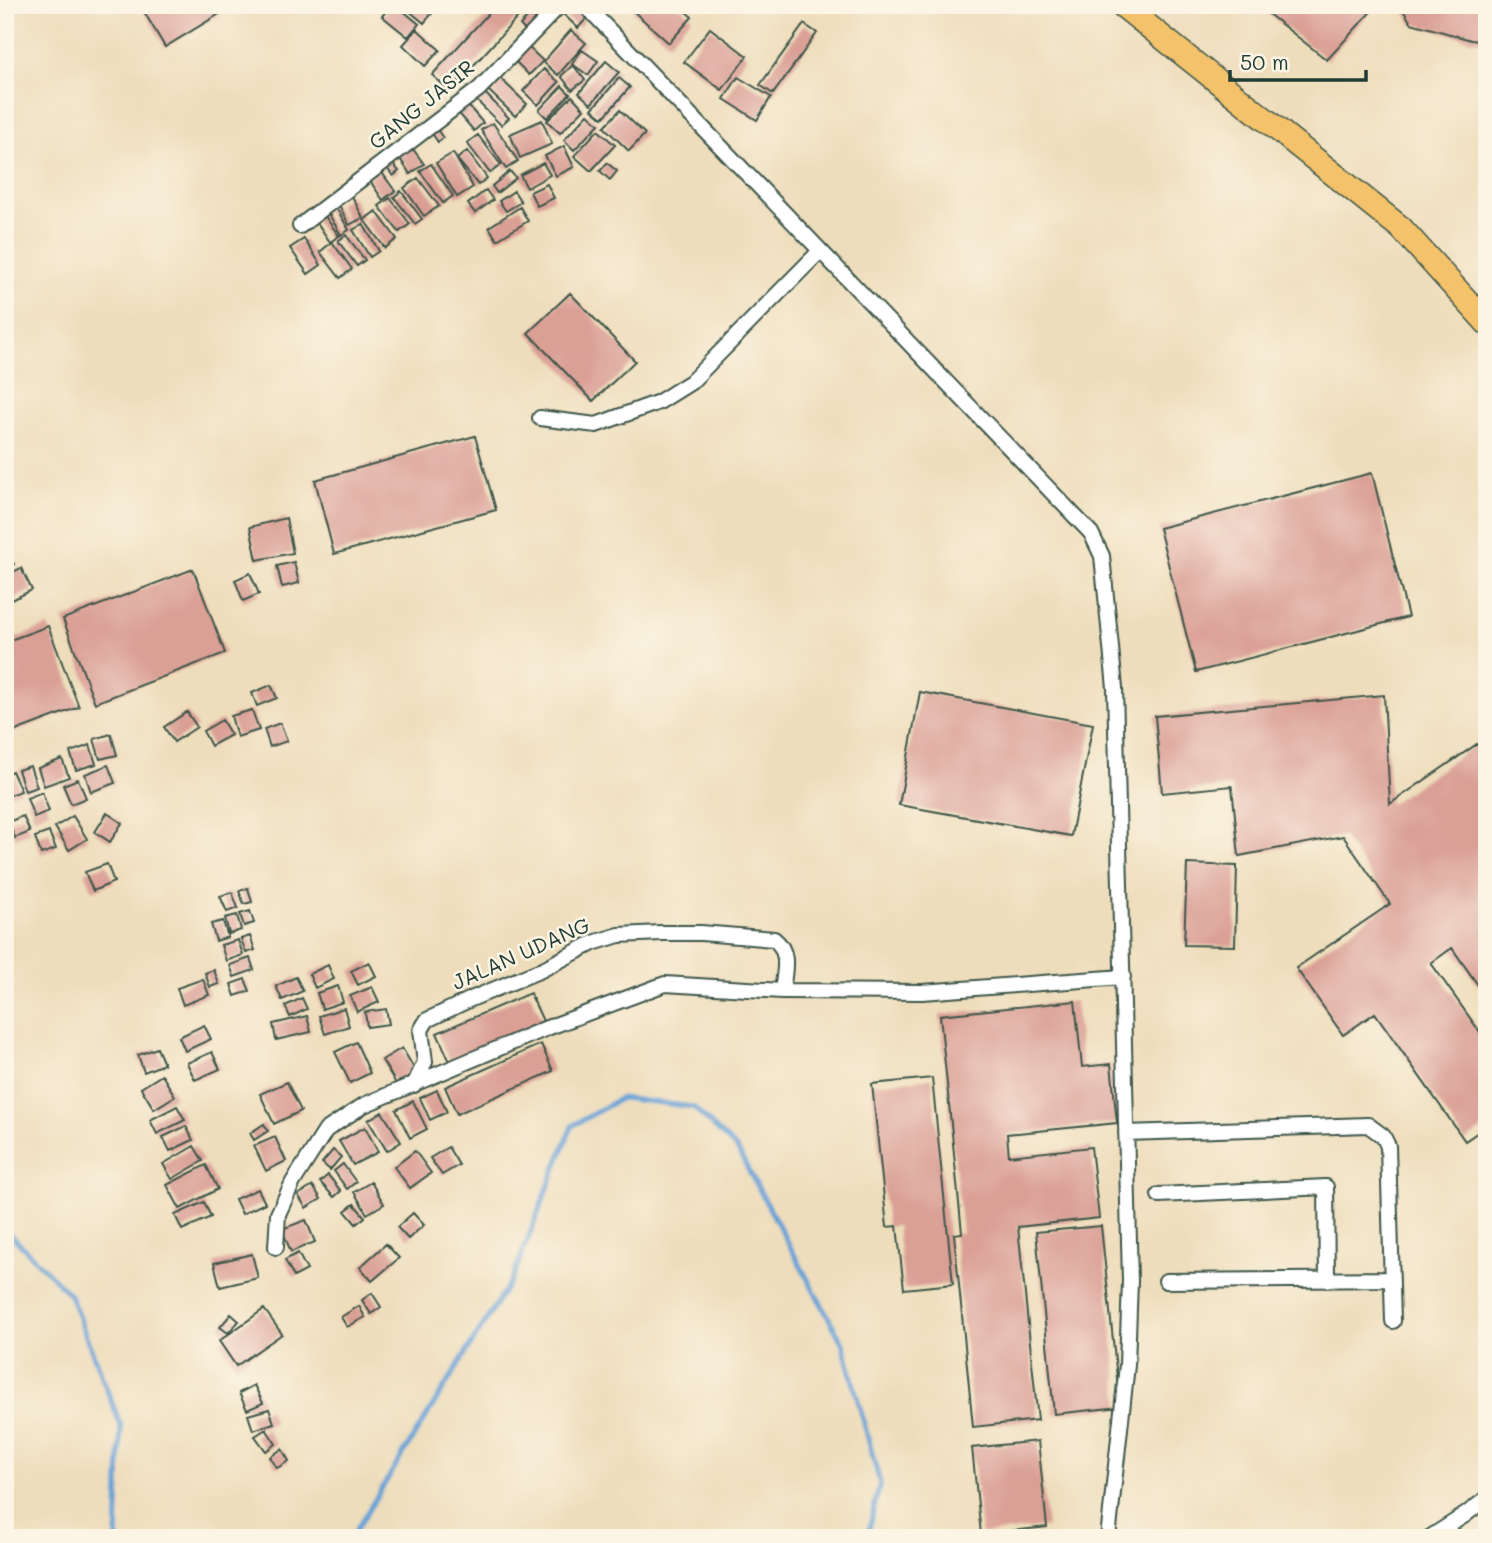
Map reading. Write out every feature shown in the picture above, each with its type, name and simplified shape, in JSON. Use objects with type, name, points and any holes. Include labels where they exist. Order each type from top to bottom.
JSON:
[{"type":"main road","points":[[1122,5],[1402,228],[1487,323]]},
{"type":"street","name":"GANG JASIR","points":[[300,226],[480,89],[560,5]]},
{"type":"street","points":[[585,5],[1091,533],[1102,556],[1115,688],[1130,1281],[1127,1365],[1108,1538]]},
{"type":"street","points":[[540,418],[596,425],[659,402],[691,382],[820,251]]},
{"type":"street","name":"JALAN UDANG","points":[[414,1085],[425,1062],[421,1030],[427,1020],[541,970],[593,943],[620,935],[701,933],[774,939],[781,945],[785,956],[782,991]]},
{"type":"street","points":[[276,1247],[278,1214],[293,1182],[326,1130],[364,1105],[547,1028],[665,984],[782,991],[922,992],[1123,977]]},
{"type":"street","points":[[1126,1133],[1368,1125],[1382,1136],[1388,1146],[1393,1321]]},
{"type":"street","points":[[1159,1195],[1326,1187],[1327,1280]]},
{"type":"street","points":[[1166,1281],[1392,1279]]},
{"type":"street","points":[[1429,1538],[1487,1498]]},
{"type":"building","points":[[140,5],[234,5],[165,47]]},
{"type":"building","points":[[391,5],[396,5],[419,24],[408,37],[382,16]]},
{"type":"building","points":[[402,5],[425,5],[433,12],[424,23]]},
{"type":"building","points":[[496,5],[529,5],[450,91],[432,75]]},
{"type":"building","points":[[569,5],[573,5],[587,18],[578,28],[562,13]]},
{"type":"building","points":[[638,5],[678,5],[692,17],[669,43],[633,11]]},
{"type":"building","points":[[1257,5],[1377,5],[1327,60]]},
{"type":"building","points":[[1400,5],[1487,5],[1487,42],[1411,23]]},
{"type":"building","points":[[531,14],[541,24],[529,35],[520,25]]},
{"type":"building","points":[[804,24],[817,33],[773,94],[760,85]]},
{"type":"building","points":[[710,28],[747,56],[722,90],[684,62]]},
{"type":"building","points":[[417,29],[440,50],[425,66],[403,45]]},
{"type":"building","points":[[571,30],[586,43],[558,75],[543,62]]},
{"type":"building","points":[[525,44],[543,61],[529,75],[512,58]]},
{"type":"building","points":[[582,50],[598,61],[588,75],[572,64]]},
{"type":"building","points":[[606,61],[619,72],[591,104],[579,93]]},
{"type":"building","points":[[573,65],[585,80],[572,90],[561,76]]},
{"type":"building","points":[[544,69],[559,82],[538,105],[523,91]]},
{"type":"building","points":[[738,77],[771,97],[757,120],[724,99]]},
{"type":"building","points":[[500,78],[527,104],[515,116],[488,90]]},
{"type":"building","points":[[619,78],[630,87],[603,118],[592,109]]},
{"type":"building","points":[[562,86],[570,94],[547,118],[539,110]]},
{"type":"building","points":[[483,91],[509,118],[501,125],[475,99]]},
{"type":"building","points":[[572,96],[584,109],[560,133],[547,121]]},
{"type":"building","points":[[466,103],[483,123],[474,131],[457,111]]},
{"type":"building","points":[[620,110],[645,134],[629,151],[604,127]]},
{"type":"building","points":[[588,114],[599,124],[574,150],[564,140]]},
{"type":"building","points":[[542,120],[552,144],[520,158],[510,134]]},
{"type":"building","points":[[493,123],[518,161],[506,169],[481,130]]},
{"type":"building","points":[[434,125],[443,138],[438,142],[429,129]]},
{"type":"building","points":[[598,130],[615,145],[591,171],[574,156]]},
{"type":"building","points":[[478,135],[501,165],[490,173],[467,143]]},
{"type":"building","points":[[410,145],[424,164],[410,174],[397,154]]},
{"type":"building","points":[[564,146],[574,167],[556,176],[545,156]]},
{"type":"building","points":[[467,151],[487,178],[478,185],[457,159]]},
{"type":"building","points":[[453,153],[473,187],[457,197],[436,163]]},
{"type":"building","points":[[390,160],[399,171],[393,176],[384,164]]},
{"type":"building","points":[[543,163],[550,175],[527,188],[520,175]]},
{"type":"building","points":[[607,163],[617,171],[610,180],[600,171]]},
{"type":"building","points":[[431,164],[453,196],[443,203],[420,171]]},
{"type":"building","points":[[380,170],[395,191],[383,200],[368,178]]},
{"type":"building","points":[[510,171],[516,178],[497,193],[492,186]]},
{"type":"building","points":[[418,178],[439,206],[424,216],[404,188]]},
{"type":"building","points":[[547,184],[554,198],[537,206],[530,192]]},
{"type":"building","points":[[486,190],[493,200],[475,213],[468,204]]},
{"type":"building","points":[[401,191],[422,219],[415,224],[394,197]]},
{"type":"building","points":[[514,191],[521,202],[506,211],[499,201]]},
{"type":"building","points":[[352,196],[363,218],[349,225],[338,203]]},
{"type":"building","points":[[390,198],[410,224],[399,232],[379,206]]},
{"type":"building","points":[[334,204],[349,230],[341,235],[326,209]]},
{"type":"building","points":[[520,207],[528,221],[497,240],[489,227]]},
{"type":"building","points":[[376,211],[397,239],[385,248],[364,220]]},
{"type":"building","points":[[322,212],[339,236],[330,242],[314,218]]},
{"type":"building","points":[[363,224],[379,251],[370,257],[353,230]]},
{"type":"building","points":[[346,235],[365,260],[357,266],[338,241]]},
{"type":"building","points":[[304,239],[321,265],[308,274],[290,248]]},
{"type":"building","points":[[332,242],[352,269],[340,278],[320,252]]},
{"type":"building","points":[[570,293],[635,361],[593,401],[528,333]]},
{"type":"building","points":[[475,436],[496,510],[334,554],[315,480]]},
{"type":"building","points":[[1372,473],[1408,617],[1196,672],[1159,528]]},
{"type":"building","points":[[286,518],[293,553],[257,560],[250,527]]},
{"type":"building","points":[[5,552],[14,564],[5,570]]},
{"type":"building","points":[[294,562],[299,583],[282,587],[277,566]]},
{"type":"building","points":[[21,568],[32,590],[12,600],[5,587],[5,576]]},
{"type":"building","points":[[193,569],[225,653],[95,703],[63,619]]},
{"type":"building","points":[[250,573],[259,594],[243,601],[235,580]]},
{"type":"building","points":[[48,626],[79,707],[5,735],[5,642]]},
{"type":"building","points":[[271,685],[277,698],[257,706],[252,693]]},
{"type":"building","points":[[920,692],[1093,724],[1071,836],[899,805]]},
{"type":"building","points":[[1384,695],[1390,804],[1477,744],[1487,758],[1487,998],[1452,948],[1431,963],[1487,1042],[1487,1126],[1465,1141],[1375,1013],[1343,1035],[1296,968],[1390,904],[1343,836],[1239,856],[1232,786],[1162,793],[1155,716]]},
{"type":"building","points":[[252,710],[259,730],[237,737],[231,716]]},
{"type":"building","points":[[187,712],[197,727],[174,742],[164,727]]},
{"type":"building","points":[[222,720],[231,735],[211,746],[203,731]]},
{"type":"building","points":[[280,723],[287,741],[270,747],[264,729]]},
{"type":"building","points":[[111,734],[117,755],[100,759],[94,739]]},
{"type":"building","points":[[90,745],[96,764],[76,770],[70,752]]},
{"type":"building","points":[[62,759],[69,777],[44,786],[38,768]]},
{"type":"building","points":[[108,765],[115,783],[91,792],[85,774]]},
{"type":"building","points":[[30,766],[37,787],[25,791],[18,770]]},
{"type":"building","points":[[12,771],[21,791],[5,797],[5,774]]},
{"type":"building","points":[[78,779],[86,798],[71,804],[63,785]]},
{"type":"building","points":[[42,792],[49,811],[34,817],[27,798]]},
{"type":"building","points":[[107,813],[122,823],[110,842],[95,832]]},
{"type":"building","points":[[23,816],[30,832],[15,838],[8,822]]},
{"type":"building","points":[[73,816],[87,839],[69,850],[55,827]]},
{"type":"building","points":[[49,832],[56,849],[41,854],[35,837]]},
{"type":"building","points":[[107,864],[114,882],[93,891],[85,872]]},
{"type":"building","points":[[1187,864],[1237,866],[1235,946],[1184,945]]},
{"type":"building","points":[[248,888],[252,902],[244,904],[239,891]]},
{"type":"building","points":[[232,892],[238,908],[227,912],[220,896]]},
{"type":"building","points":[[250,911],[254,923],[244,926],[240,914]]},
{"type":"building","points":[[237,915],[241,930],[229,934],[225,918]]},
{"type":"building","points":[[223,921],[228,937],[216,941],[211,924]]},
{"type":"building","points":[[250,936],[255,950],[246,953],[241,939]]},
{"type":"building","points":[[238,940],[243,955],[226,961],[221,945]]},
{"type":"building","points":[[250,958],[254,970],[234,977],[230,965]]},
{"type":"building","points":[[369,962],[376,976],[358,985],[351,971]]},
{"type":"building","points":[[328,965],[334,979],[315,988],[309,974]]},
{"type":"building","points":[[214,970],[219,984],[210,987],[205,973]]},
{"type":"building","points":[[296,977],[303,991],[282,1000],[276,986]]},
{"type":"building","points":[[203,979],[209,995],[183,1005],[177,988]]},
{"type":"building","points":[[245,979],[250,991],[235,996],[231,984]]},
{"type":"building","points":[[338,986],[343,1002],[322,1009],[317,993]]},
{"type":"building","points":[[372,987],[379,1002],[357,1012],[350,996]]},
{"type":"building","points":[[530,993],[543,1021],[450,1062],[437,1033]]},
{"type":"building","points":[[302,998],[307,1009],[290,1017],[285,1006]]},
{"type":"building","points":[[1075,1001],[1082,1067],[1111,1064],[1117,1123],[1007,1134],[1009,1156],[1091,1147],[1099,1218],[1018,1227],[1038,1420],[973,1427],[954,1234],[962,1233],[940,1015]]},
{"type":"building","points":[[344,1008],[349,1026],[325,1034],[319,1016]]},
{"type":"building","points":[[386,1009],[389,1024],[367,1027],[365,1012]]},
{"type":"building","points":[[307,1016],[311,1032],[276,1040],[273,1024]]},
{"type":"building","points":[[204,1025],[211,1039],[185,1051],[179,1037]]},
{"type":"building","points":[[356,1042],[370,1073],[350,1083],[335,1052]]},
{"type":"building","points":[[541,1044],[553,1071],[457,1114],[445,1087]]},
{"type":"building","points":[[157,1048],[164,1064],[144,1072],[138,1055]]},
{"type":"building","points":[[402,1048],[418,1075],[398,1087],[382,1060]]},
{"type":"building","points":[[212,1052],[220,1069],[195,1080],[187,1063]]},
{"type":"building","points":[[162,1075],[175,1096],[154,1109],[141,1088]]},
{"type":"building","points":[[932,1078],[953,1284],[904,1289],[897,1226],[887,1227],[872,1084]]},
{"type":"building","points":[[287,1082],[301,1111],[274,1124],[260,1094]]},
{"type":"building","points":[[437,1090],[447,1112],[430,1120],[420,1098]]},
{"type":"building","points":[[413,1101],[427,1129],[410,1138],[396,1110]]},
{"type":"building","points":[[177,1106],[185,1120],[157,1134],[150,1120]]},
{"type":"building","points":[[382,1112],[401,1142],[387,1151],[368,1120]]},
{"type":"building","points":[[264,1124],[268,1131],[254,1140],[250,1133]]},
{"type":"building","points":[[186,1126],[193,1140],[170,1151],[163,1137]]},
{"type":"building","points":[[365,1127],[378,1152],[353,1165],[339,1141]]},
{"type":"building","points":[[275,1137],[286,1161],[266,1171],[254,1146]]},
{"type":"building","points":[[194,1146],[203,1161],[172,1179],[163,1164]]},
{"type":"building","points":[[448,1147],[459,1165],[442,1175],[430,1158]]},
{"type":"building","points":[[333,1150],[341,1157],[330,1170],[322,1163]]},
{"type":"building","points":[[415,1151],[431,1173],[410,1188],[394,1167]]},
{"type":"building","points":[[343,1164],[356,1182],[347,1189],[334,1171]]},
{"type":"building","points":[[206,1165],[218,1189],[180,1209],[167,1185]]},
{"type":"building","points":[[328,1175],[341,1191],[334,1197],[320,1182]]},
{"type":"building","points":[[371,1182],[384,1204],[367,1214],[354,1192]]},
{"type":"building","points":[[313,1186],[321,1199],[306,1208],[298,1195]]},
{"type":"building","points":[[258,1189],[265,1203],[242,1214],[235,1199]]},
{"type":"building","points":[[204,1202],[211,1217],[182,1230],[175,1215]]},
{"type":"building","points":[[354,1204],[365,1217],[356,1224],[345,1211]]},
{"type":"building","points":[[413,1213],[424,1225],[408,1239],[397,1227]]},
{"type":"building","points":[[306,1220],[315,1242],[291,1252],[282,1229]]},
{"type":"building","points":[[1101,1226],[1120,1407],[1054,1414],[1036,1232]]},
{"type":"building","points":[[386,1244],[399,1258],[372,1281],[360,1267]]},
{"type":"building","points":[[298,1253],[307,1270],[294,1277],[285,1260]]},
{"type":"building","points":[[252,1254],[258,1278],[220,1287],[214,1263]]},
{"type":"building","points":[[372,1293],[381,1307],[371,1314],[362,1300]]},
{"type":"building","points":[[359,1306],[365,1317],[347,1327],[341,1317]]},
{"type":"building","points":[[264,1309],[282,1334],[236,1366],[219,1341]]},
{"type":"building","points":[[231,1314],[239,1321],[228,1333],[220,1327]]},
{"type":"building","points":[[254,1385],[263,1403],[247,1410],[239,1393]]},
{"type":"building","points":[[269,1409],[274,1423],[253,1430],[248,1415]]},
{"type":"building","points":[[266,1429],[276,1444],[266,1451],[255,1436]]},
{"type":"building","points":[[1038,1441],[1047,1527],[981,1534],[972,1448]]},
{"type":"building","points":[[282,1449],[289,1461],[277,1468],[270,1457]]},
{"type":"waterway","points":[[351,1538],[513,1277],[572,1126],[621,1098],[693,1107],[737,1149],[843,1344],[880,1483],[867,1538]]},
{"type":"waterway","points":[[5,1229],[70,1295],[121,1426],[117,1538]]},
{"type":"railway","points":[[1478,1538],[1487,1531]]}]
